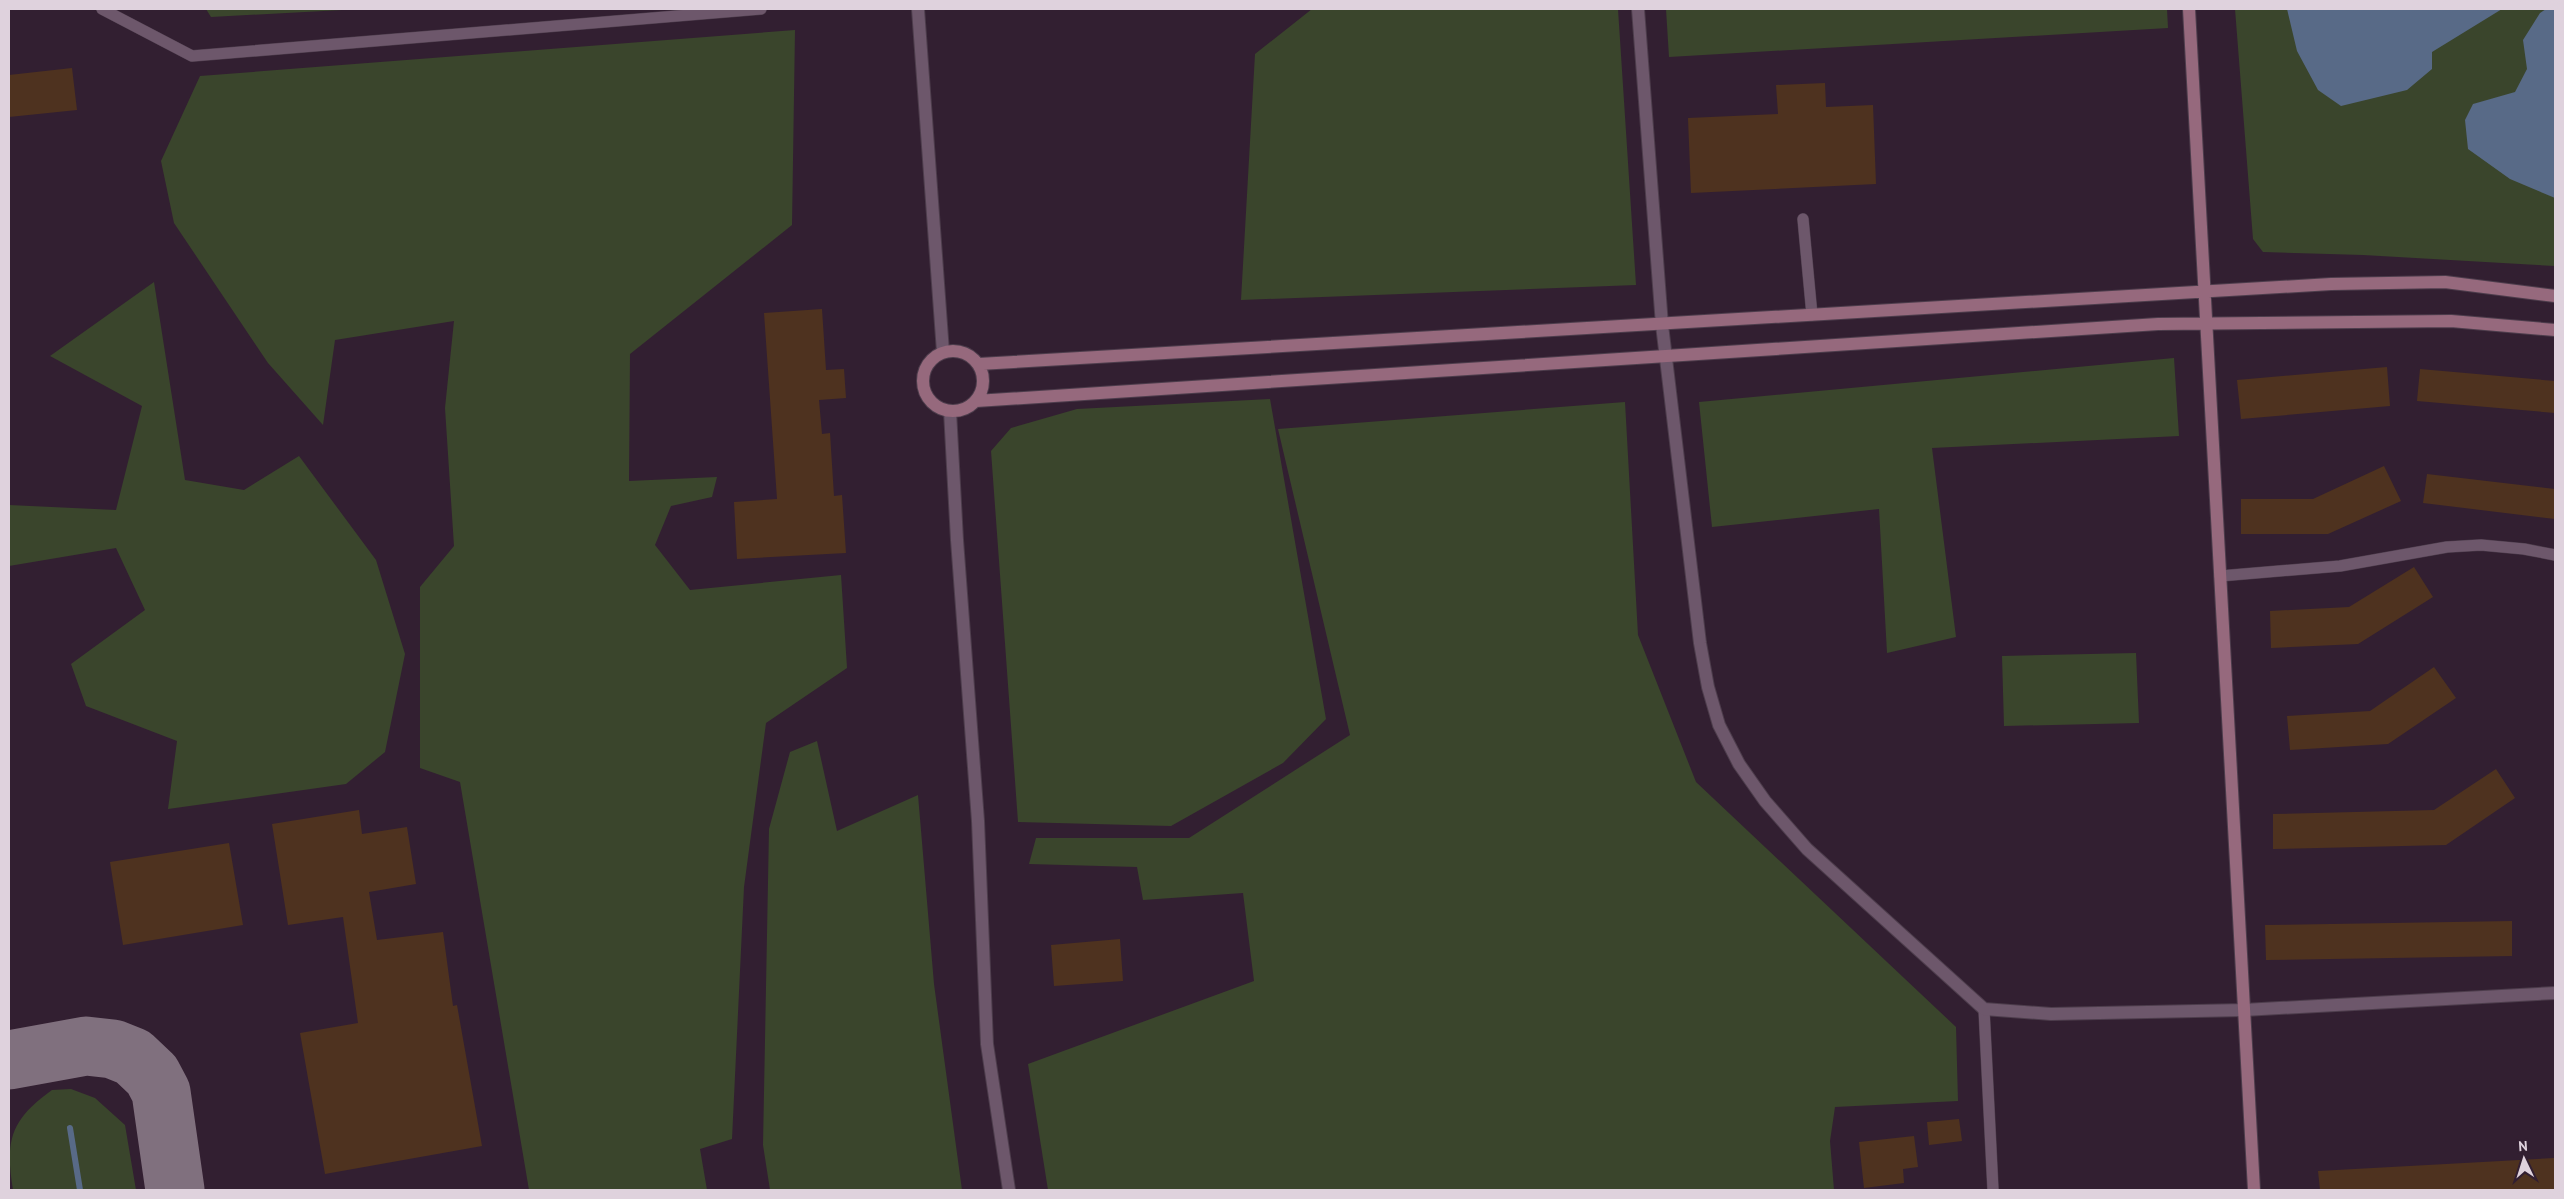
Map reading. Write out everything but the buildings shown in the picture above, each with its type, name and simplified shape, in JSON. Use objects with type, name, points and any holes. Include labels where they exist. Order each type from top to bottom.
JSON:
[{"type":"street","points":[[918,9],[943,352]]},
{"type":"street","points":[[1638,9],[1662,325],[1700,643],[1708,687],[1719,725],[1739,764],[1754,786],[1806,849],[1984,1009],[2051,1014],[2244,1010],[2555,993]]},
{"type":"street","points":[[2189,9],[2254,1190]]},
{"type":"street","points":[[980,364],[1662,325],[2204,290],[2445,282],[2555,296]]},
{"type":"street","points":[[976,401],[984,383],[980,364],[972,356],[953,350],[943,352],[927,365],[923,375],[923,386],[932,403],[950,411],[960,411],[976,401],[2206,322],[2451,321],[2555,330]]},
{"type":"street","points":[[950,411],[957,540],[978,820],[987,1044],[1008,1190]]},
{"type":"lane","points":[[102,9],[192,56],[761,9]]},
{"type":"lane","points":[[1803,219],[1812,315]]},
{"type":"lane","points":[[2220,576],[2340,566],[2447,547],[2480,545],[2524,549],[2555,555]]},
{"type":"lane","points":[[1984,1009],[1993,1190]]},
{"type":"green space","points":[[206,9],[361,9],[211,17]]},
{"type":"green space","points":[[1312,9],[1618,9],[1636,285],[1241,300],[1255,54]]},
{"type":"green space","points":[[1666,9],[2167,9],[2168,28],[1669,57]]},
{"type":"green space","points":[[2235,9],[2555,9],[2555,266],[2363,255],[2263,252],[2253,239]]},
{"type":"green space","points":[[795,30],[792,225],[630,354],[629,481],[717,477],[712,497],[671,506],[655,545],[690,590],[841,575],[847,668],[766,723],[744,887],[732,1139],[700,1149],[707,1190],[529,1190],[460,782],[420,768],[420,587],[454,546],[445,408],[454,321],[335,340],[323,425],[268,363],[174,223],[161,161],[200,76]]},
{"type":"green space","points":[[154,282],[185,480],[244,490],[299,456],[376,560],[405,654],[385,752],[346,784],[168,809],[177,741],[86,706],[71,664],[145,610],[116,548],[9,566],[9,505],[116,510],[142,406],[50,356]]},
{"type":"green space","points":[[2174,358],[2179,436],[1932,448],[1956,637],[1887,653],[1879,509],[1712,527],[1699,402]]},
{"type":"green space","points":[[1270,399],[1326,719],[1283,763],[1171,826],[1018,822],[991,451],[1011,428],[1077,409]]},
{"type":"green space","points":[[1625,402],[1638,635],[1696,782],[1956,1027],[1958,1101],[1835,1107],[1830,1141],[1834,1190],[1048,1190],[1028,1064],[1254,981],[1243,893],[1143,900],[1137,867],[1029,864],[1036,838],[1189,838],[1350,735],[1278,429]]},
{"type":"green space","points":[[2136,653],[2139,723],[2004,726],[2002,656]]},
{"type":"green space","points":[[817,741],[837,831],[918,795],[934,984],[962,1190],[770,1190],[763,1145],[769,829],[790,752]]},
{"type":"green space","points":[[71,1089],[95,1098],[125,1125],[136,1190],[13,1190],[10,1158],[11,1145],[19,1122],[27,1111],[52,1090]]},
{"type":"water","points":[[2287,9],[2502,9],[2432,52],[2432,69],[2407,90],[2341,106],[2318,90],[2297,51]]},
{"type":"water","points":[[2546,9],[2555,9],[2555,198],[2510,179],[2468,149],[2465,120],[2473,104],[2515,92],[2527,69],[2523,40],[2540,13]]},
{"type":"waterway","points":[[70,1128],[80,1190]]},
{"type":"taxiway","points":[[9,1060],[86,1046],[113,1049],[133,1057],[152,1075],[161,1092],[175,1190]]}]
